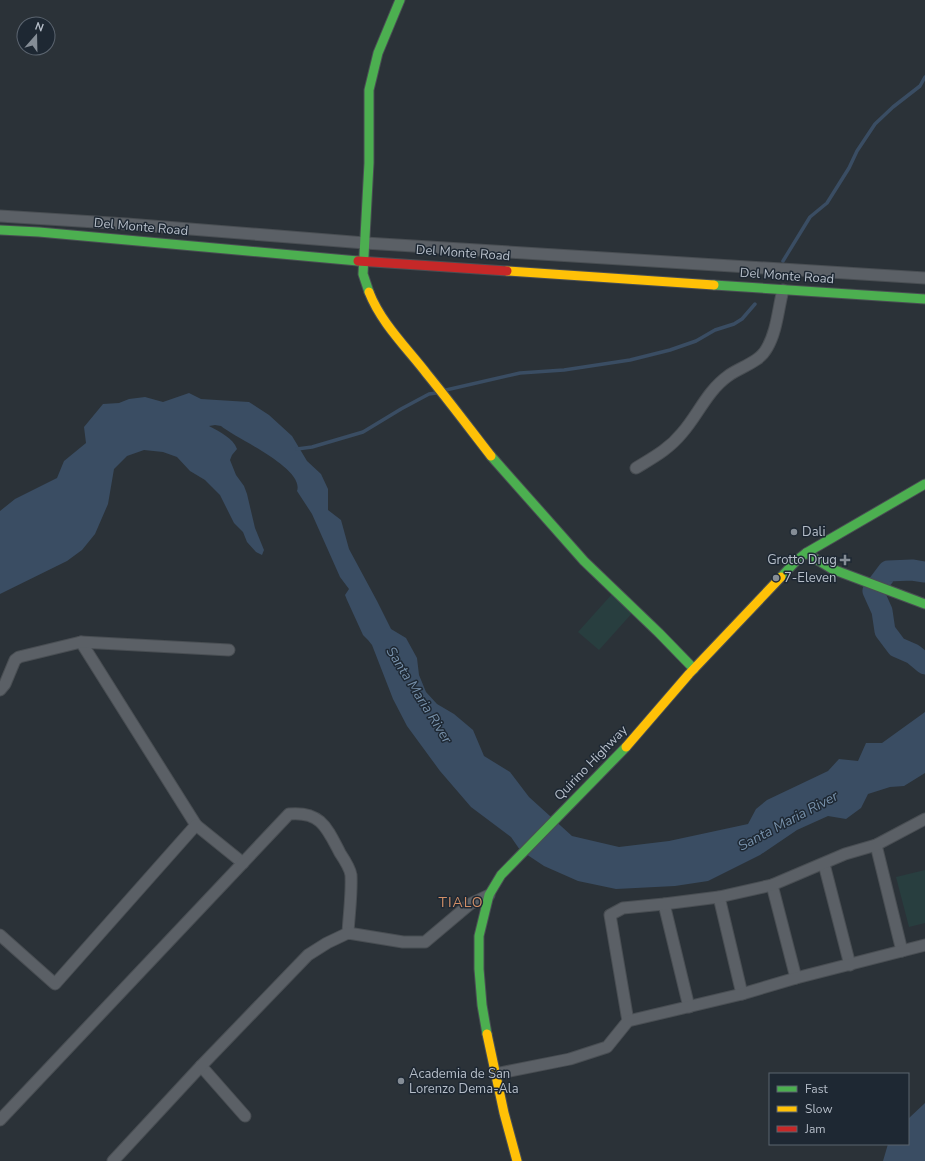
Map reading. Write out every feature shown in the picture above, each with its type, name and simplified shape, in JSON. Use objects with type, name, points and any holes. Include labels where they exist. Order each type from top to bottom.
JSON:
[{"type":"street","points":[[400,0],[378,53],[369,90],[369,163],[364,243],[364,280],[374,304],[388,325],[496,463],[578,555],[694,669]]},
{"type":"street","name":"Del Monte Road","points":[[0,216],[127,224],[364,243],[925,278]]},
{"type":"street","points":[[126,240],[127,224]]},
{"type":"street","name":"Del Monte Road","points":[[0,230],[364,261],[925,299]]},
{"type":"street","points":[[854,294],[856,274]]},
{"type":"street","points":[[636,468],[665,451],[683,433],[702,403],[718,385],[728,376],[760,356],[766,350],[772,339],[783,290]]},
{"type":"street","name":"Quirino Highway","points":[[517,1161],[495,1074],[482,1005],[479,969],[479,936],[489,896],[501,875],[626,749],[694,669],[806,552],[925,484]]},
{"type":"street","points":[[806,552],[832,569],[925,604]]},
{"type":"street","points":[[0,690],[5,684],[15,660],[19,657],[81,642],[229,650]]},
{"type":"street","points":[[81,642],[196,825],[243,863]]},
{"type":"street","points":[[0,1120],[289,814],[300,813],[315,818],[326,826],[351,873],[348,934]]},
{"type":"street","points":[[628,1021],[610,915],[623,908],[719,897],[772,885],[845,854],[876,845],[925,819]]},
{"type":"street","points":[[0,935],[55,984],[196,825]]},
{"type":"street","points":[[876,845],[902,951]]},
{"type":"street","points":[[824,864],[850,965]]},
{"type":"street","points":[[772,885],[796,978]]},
{"type":"street","points":[[113,1161],[201,1066],[308,955],[327,943],[348,934],[403,942],[425,942],[470,904],[489,896]]},
{"type":"street","points":[[719,897],[742,994]]},
{"type":"street","points":[[664,904],[689,1007]]},
{"type":"street","points":[[495,1074],[570,1059],[607,1048],[628,1021],[742,994],[796,978],[925,946]]},
{"type":"street","points":[[201,1066],[246,1116]]},
{"type":"green space","points":[[613,593],[634,611],[599,650],[578,632]]},
{"type":"green space","points":[[925,870],[925,923],[909,927],[896,877]]},
{"type":"water","name":"Santa Maria River","points":[[189,393],[201,399],[249,402],[269,415],[292,436],[307,461],[321,474],[328,489],[328,510],[341,520],[349,549],[391,629],[406,638],[417,658],[419,675],[426,692],[437,704],[454,714],[473,730],[484,756],[510,772],[529,797],[572,836],[619,847],[669,841],[748,824],[756,809],[767,800],[828,771],[839,759],[858,761],[866,743],[882,743],[925,712],[925,773],[904,786],[890,787],[868,794],[861,808],[846,819],[828,816],[797,830],[760,855],[708,881],[675,886],[616,889],[578,881],[544,866],[520,850],[511,837],[471,807],[440,771],[407,726],[393,699],[372,645],[363,635],[347,600],[345,595],[349,589],[340,577],[312,514],[297,491],[297,482],[280,463],[221,426],[209,426],[229,438],[237,449],[230,460],[236,475],[244,486],[247,494],[255,528],[264,550],[262,555],[256,552],[247,542],[243,532],[234,523],[220,495],[205,480],[190,471],[177,457],[163,452],[144,450],[127,456],[114,469],[108,504],[95,534],[82,550],[67,561],[0,594],[0,511],[15,499],[57,478],[64,461],[86,443],[84,427],[103,404],[119,403],[129,399],[145,397],[163,402]]},
{"type":"water","points":[[925,1103],[925,1161],[883,1161],[888,1145],[909,1145],[909,1118]]},
{"type":"waterway","points":[[783,261],[810,217],[827,203],[849,168],[857,151],[875,124],[893,107],[920,86],[925,77]]},
{"type":"waterway","points":[[446,390],[520,373],[564,370],[630,360],[670,350],[696,341],[715,330],[734,324],[742,319],[755,304]]},
{"type":"waterway","points":[[297,449],[312,447],[363,432],[429,394],[436,393]]},
{"type":"waterway","points":[[925,572],[912,570],[888,571],[873,591],[882,611],[885,631],[897,647],[913,654],[925,664]]},
{"type":"traffic: fast","points":[[369,292],[363,274],[369,163],[369,90],[378,53],[400,0]]},
{"type":"traffic: fast","points":[[0,230],[39,232],[358,261]]},
{"type":"traffic: fast","points":[[714,285],[925,299]]},
{"type":"traffic: fast","points":[[491,456],[584,561],[694,669]]},
{"type":"traffic: fast","points":[[781,577],[806,553],[925,484]]},
{"type":"traffic: fast","points":[[806,553],[832,569],[925,604]]},
{"type":"traffic: fast","points":[[487,1034],[482,1005],[479,969],[479,936],[489,895],[501,875],[626,747]]},
{"type":"traffic: slow","points":[[507,271],[714,285]]},
{"type":"traffic: slow","points":[[369,292],[387,325],[491,456]]},
{"type":"traffic: slow","points":[[626,747],[689,674],[781,577]]},
{"type":"traffic: slow","points":[[487,1034],[504,1113],[517,1161]]},
{"type":"traffic: jam","points":[[358,261],[507,271]]},
{"type":"place","name":"Dali","points":[[794,532]]},
{"type":"place","name":"Grotto Drug","points":[[845,560]]},
{"type":"place","name":"7-Eleven","points":[[776,578]]},
{"type":"place","name":"Academia de San Lorenzo Dema-Ala","points":[[401,1081]]},
{"type":"district","name":"TIALO","points":[[461,902]]}]
